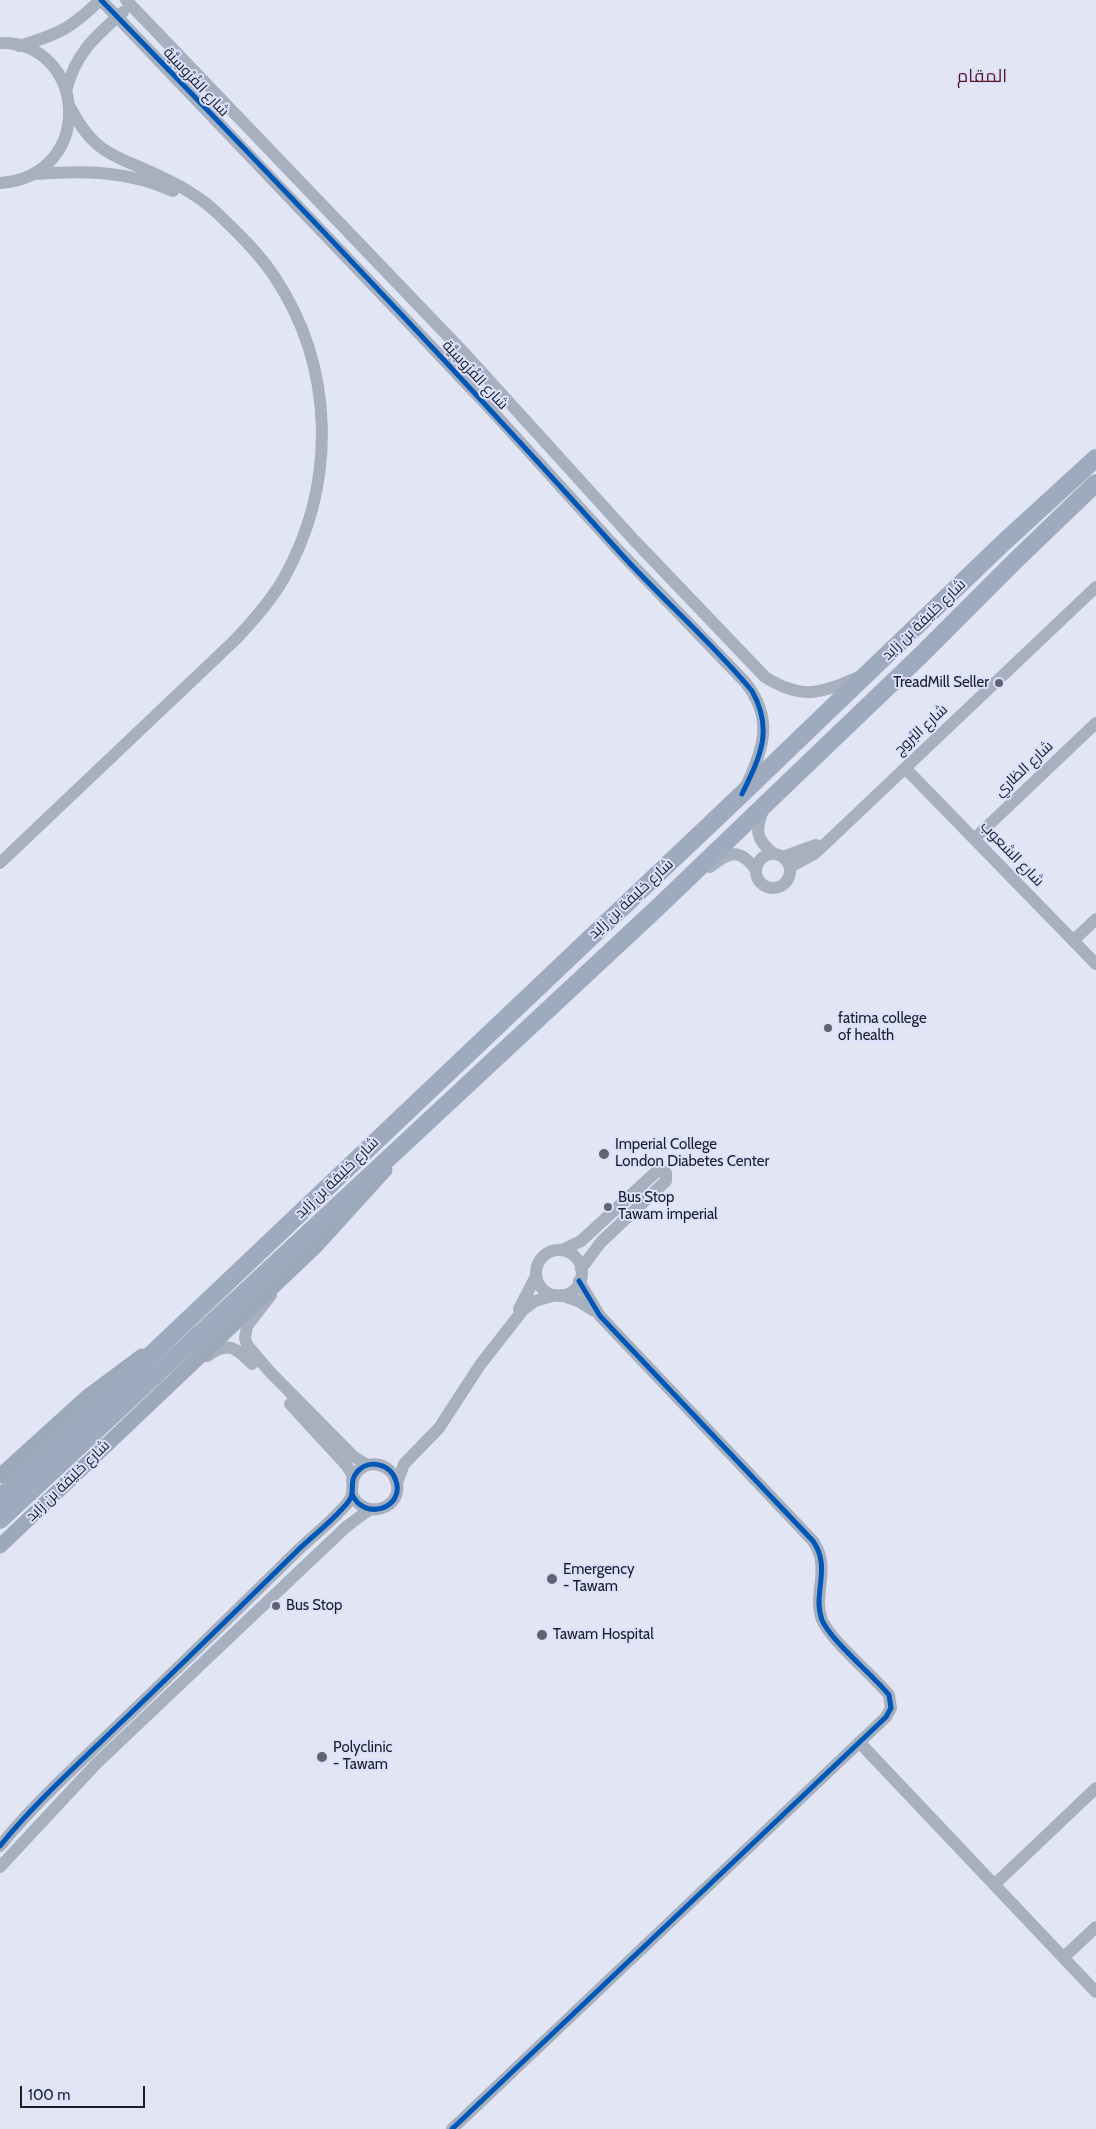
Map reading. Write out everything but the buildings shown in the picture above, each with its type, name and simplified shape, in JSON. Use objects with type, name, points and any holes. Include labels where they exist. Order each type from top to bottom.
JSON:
[{"type":"highway","name":"شارع خليفة بن زايد","points":[[0,1498],[742,794],[1002,544],[1096,458]]},
{"type":"highway","name":"شارع خليفة بن زايد","points":[[0,1520],[655,910],[1096,483]]},
{"type":"main road","name":"شارع خليفة بن زايد","points":[[0,1546],[278,1284],[341,1220],[410,1138]]},
{"type":"main road","name":"شارع خليفة بن زايد","points":[[0,1476],[102,1384],[133,1361],[166,1341]]},
{"type":"street","name":"شارع الفُرُوسِيَّة","points":[[100,0],[494,413],[618,552],[752,691],[762,713],[764,725],[763,741],[757,764],[742,794]]},
{"type":"street","points":[[6,43],[41,40],[62,31],[81,18],[100,0]]},
{"type":"street","name":"شارع الفُرُوسِيَّة","points":[[129,2],[468,356],[634,540],[765,677],[786,687],[811,693],[834,688],[870,672]]},
{"type":"street","points":[[66,91],[72,71],[81,53],[117,17],[129,2]]},
{"type":"street","points":[[0,863],[249,625],[283,579],[306,528],[319,477],[322,441],[321,408],[312,357],[296,316],[274,276],[255,251],[202,200],[178,186],[104,150],[85,131],[70,105],[61,78],[48,63],[32,50],[6,43]]},
{"type":"street","points":[[34,175],[55,157],[62,145],[69,125],[70,105]]},
{"type":"street","points":[[0,183],[12,182],[34,175],[88,172],[133,178],[174,192],[221,218]]},
{"type":"street","points":[[393,306],[407,313],[460,365],[464,366],[467,364],[468,356]]},
{"type":"street","name":"شارع البُروج","points":[[782,859],[809,848],[833,834],[1096,587]]},
{"type":"street","name":"شارع الظاري","points":[[974,838],[1096,723]]},
{"type":"street","name":"شارع الشعوب","points":[[905,768],[1096,964]]},
{"type":"street","points":[[766,803],[759,819],[758,833],[762,844],[782,859],[790,873],[786,882],[775,888],[763,885],[757,878],[756,870],[761,858],[782,859]]},
{"type":"street","points":[[655,910],[724,856],[737,854],[745,857],[756,870]]},
{"type":"street","points":[[1074,940],[1096,920]]},
{"type":"street","points":[[0,1846],[52,1790],[341,1510],[352,1487],[358,1471],[398,1459],[408,1453],[428,1433],[441,1416],[471,1367],[525,1300],[536,1276],[536,1267],[542,1257],[551,1251],[562,1250],[581,1241],[656,1172],[661,1170],[666,1173],[666,1181],[600,1242],[570,1292],[535,1300],[524,1310],[480,1365],[440,1428],[404,1464],[397,1483],[396,1495],[390,1504],[381,1509],[370,1509],[359,1504],[352,1487],[353,1476],[343,1461],[239,1351],[232,1347],[223,1347],[193,1363]]},
{"type":"street","points":[[562,1250],[574,1256],[580,1275],[600,1316]]},
{"type":"street","points":[[452,2129],[886,1717],[891,1703],[886,1692],[832,1634],[823,1621],[820,1605],[822,1562],[816,1546],[600,1316],[586,1305],[543,1289],[536,1276]]},
{"type":"street","points":[[278,1284],[267,1302],[247,1326],[245,1334],[247,1345],[270,1372],[353,1456],[391,1471],[397,1483]]},
{"type":"street","points":[[0,1867],[96,1764],[346,1527],[370,1509]]},
{"type":"street","points":[[210,1655],[207,1650],[208,1646],[224,1627],[226,1621]]},
{"type":"street","points":[[859,1742],[1096,1992]]},
{"type":"street","points":[[995,1884],[1096,1788]]},
{"type":"street","points":[[1064,1957],[1096,1927]]},
{"type":"cycle path","points":[[101,0],[360,270],[631,564],[719,654],[752,691],[759,705],[762,718],[762,743],[754,768],[742,794]]},
{"type":"cycle path","points":[[452,2129],[886,1717],[891,1708],[889,1695],[834,1638],[822,1620],[819,1600],[822,1571],[821,1561],[813,1541],[600,1316],[579,1281]]},
{"type":"cycle path","points":[[0,1846],[54,1788],[295,1553],[337,1515],[351,1497],[353,1480],[357,1472],[367,1465],[379,1465],[389,1470],[396,1481],[397,1490],[395,1498],[382,1508],[365,1508],[358,1503],[352,1494]]},
{"type":"place","name":"TreadMill Seller","points":[[999,683]]},
{"type":"place","name":"fatima college of health","points":[[828,1028]]},
{"type":"place","name":"Imperial College London Diabetes Center","points":[[604,1154]]},
{"type":"place","name":"Bus Stop Tawam imperial","points":[[608,1207]]},
{"type":"place","name":"Emergency - Tawam","points":[[552,1579]]},
{"type":"place","name":"Bus Stop","points":[[276,1606]]},
{"type":"place","name":"Tawam Hospital","points":[[542,1635]]},
{"type":"place","name":"Polyclinic - Tawam","points":[[322,1757]]},
{"type":"district","name":"المقام","points":[[982,77]]}]
